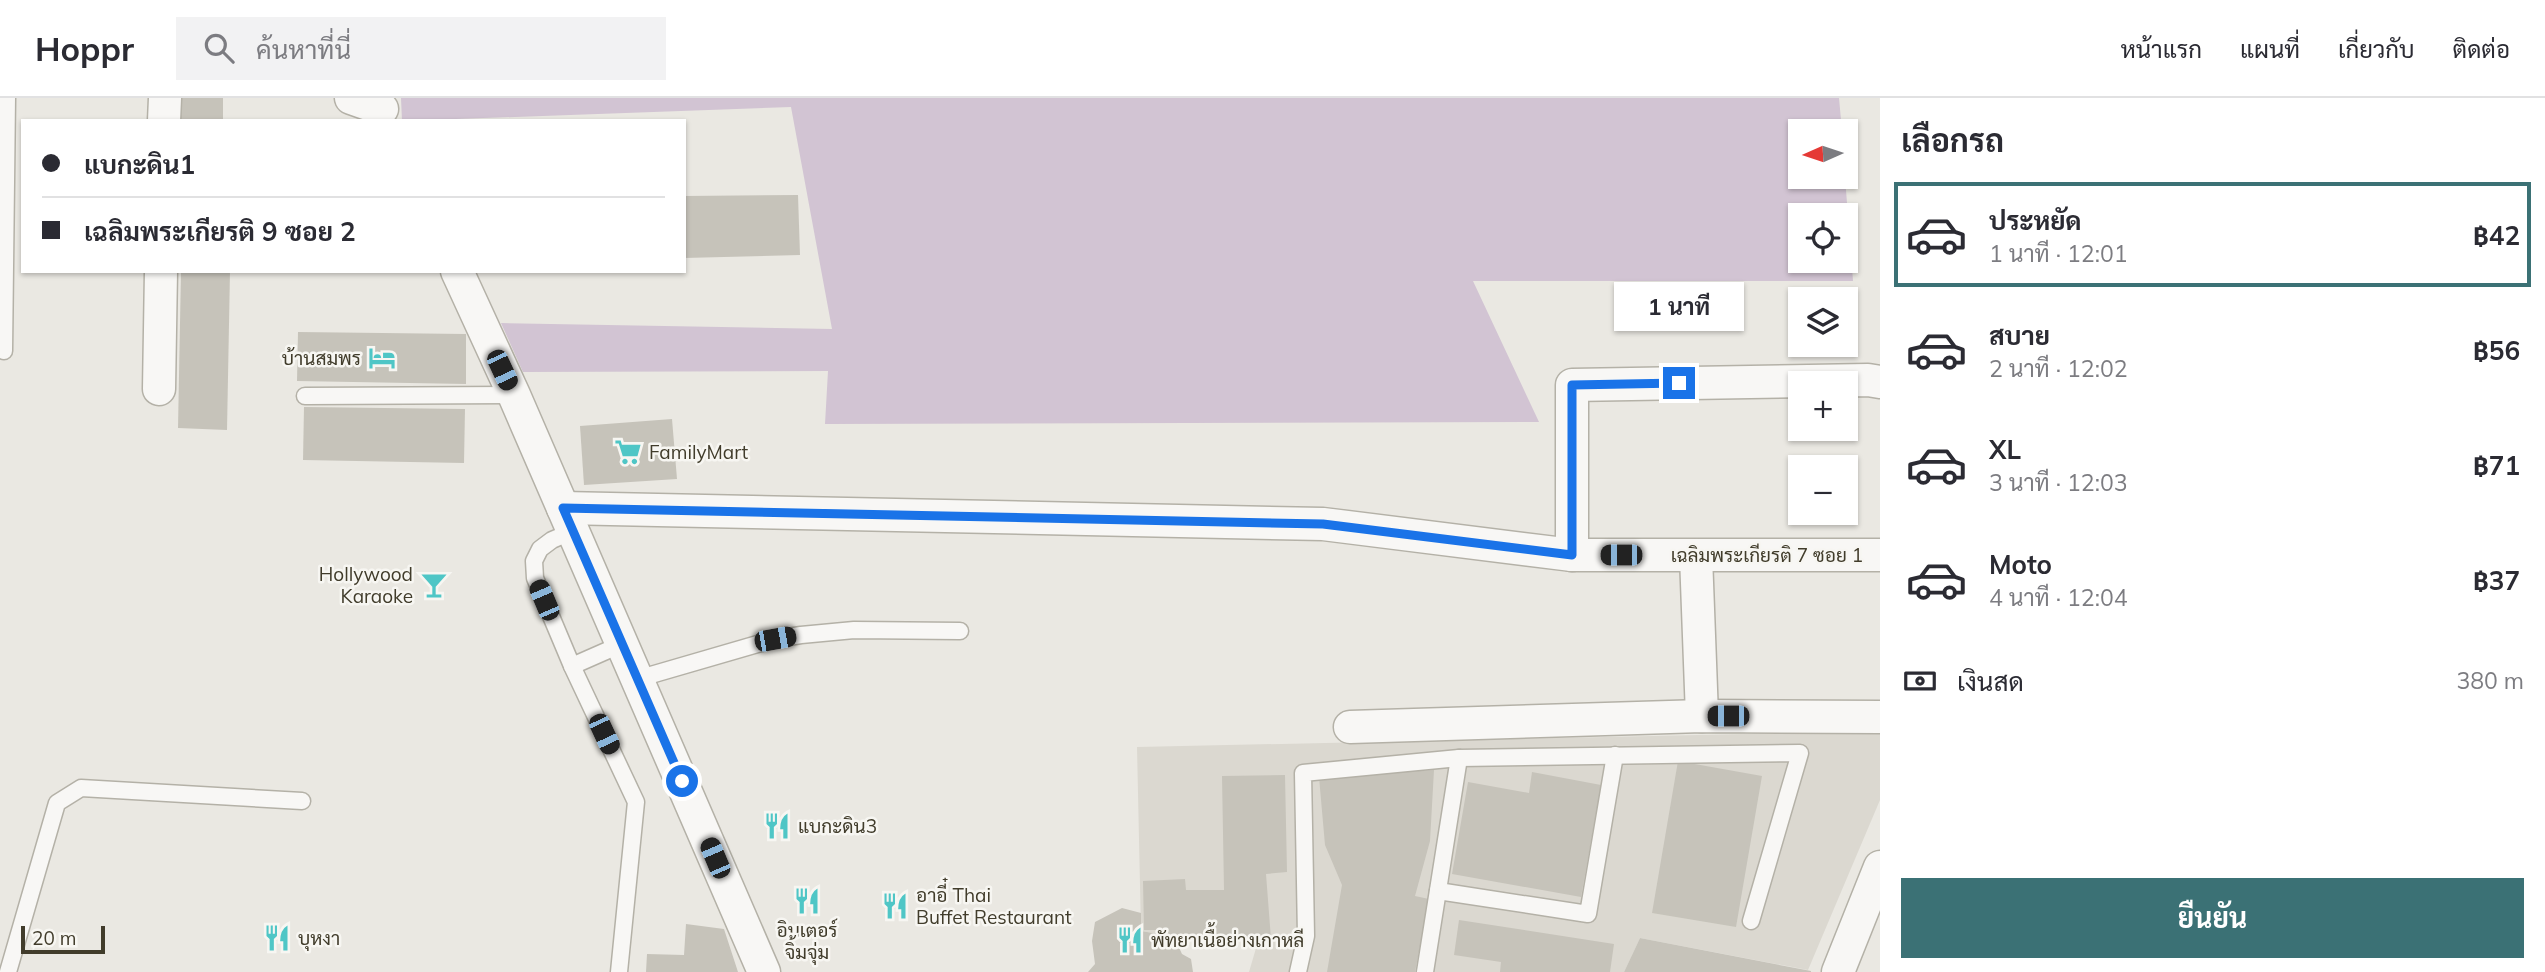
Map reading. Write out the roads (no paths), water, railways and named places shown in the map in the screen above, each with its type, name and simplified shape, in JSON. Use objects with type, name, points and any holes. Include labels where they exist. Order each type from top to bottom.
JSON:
[{"type":"street","points":[[164,98],[164,119]]},
{"type":"street","points":[[351,98],[384,109]]},
{"type":"street","points":[[159,389],[161,273]]},
{"type":"street","points":[[458,273],[514,395],[764,972]]},
{"type":"street","points":[[1572,555],[1572,385],[1868,380],[1880,382]]},
{"type":"street","name":"เฉลิมพระเกียรติ 7 ซอย 1","points":[[568,520],[1323,524],[1572,555],[1880,555]]},
{"type":"street","points":[[1696,556],[1702,716]]},
{"type":"street","points":[[1350,727],[1702,716],[1880,717]]},
{"type":"street","points":[[1838,972],[1880,867]]},
{"type":"lane","points":[[4,351],[7,98]]},
{"type":"lane","points":[[305,396],[514,395]]},
{"type":"lane","points":[[568,520],[552,540],[540,549],[534,561],[535,579],[572,666],[636,802],[619,972]]},
{"type":"lane","points":[[637,679],[775,639],[800,635],[854,630],[960,631]]},
{"type":"lane","points":[[572,666],[622,644]]},
{"type":"lane","points":[[1298,972],[1306,936],[1303,773],[1459,758],[1800,753],[1751,921]]},
{"type":"lane","points":[[1438,891],[1588,914],[1615,755]]},
{"type":"lane","points":[[1425,972],[1459,758]]},
{"type":"lane","points":[[8,972],[57,803],[81,788],[302,801]]},
{"type":"place","name":"บ้านสมพร","points":[[382,358]]},
{"type":"place","name":"FamilyMart","points":[[628,452]]},
{"type":"place","name":"Hollywood Karaoke","points":[[434,585]]},
{"type":"place","name":"แบกะดิน3","points":[[777,826]]},
{"type":"place","name":"อินเตอร์ จิ้มจุ่ม","points":[[807,901]]},
{"type":"place","name":"อาอี๋ Thai Buffet Restaurant","points":[[895,906]]},
{"type":"place","name":"บุหงา","points":[[277,938]]},
{"type":"place","name":"พัทยาเนื้อย่างเกาหลี","points":[[1130,940]]}]
